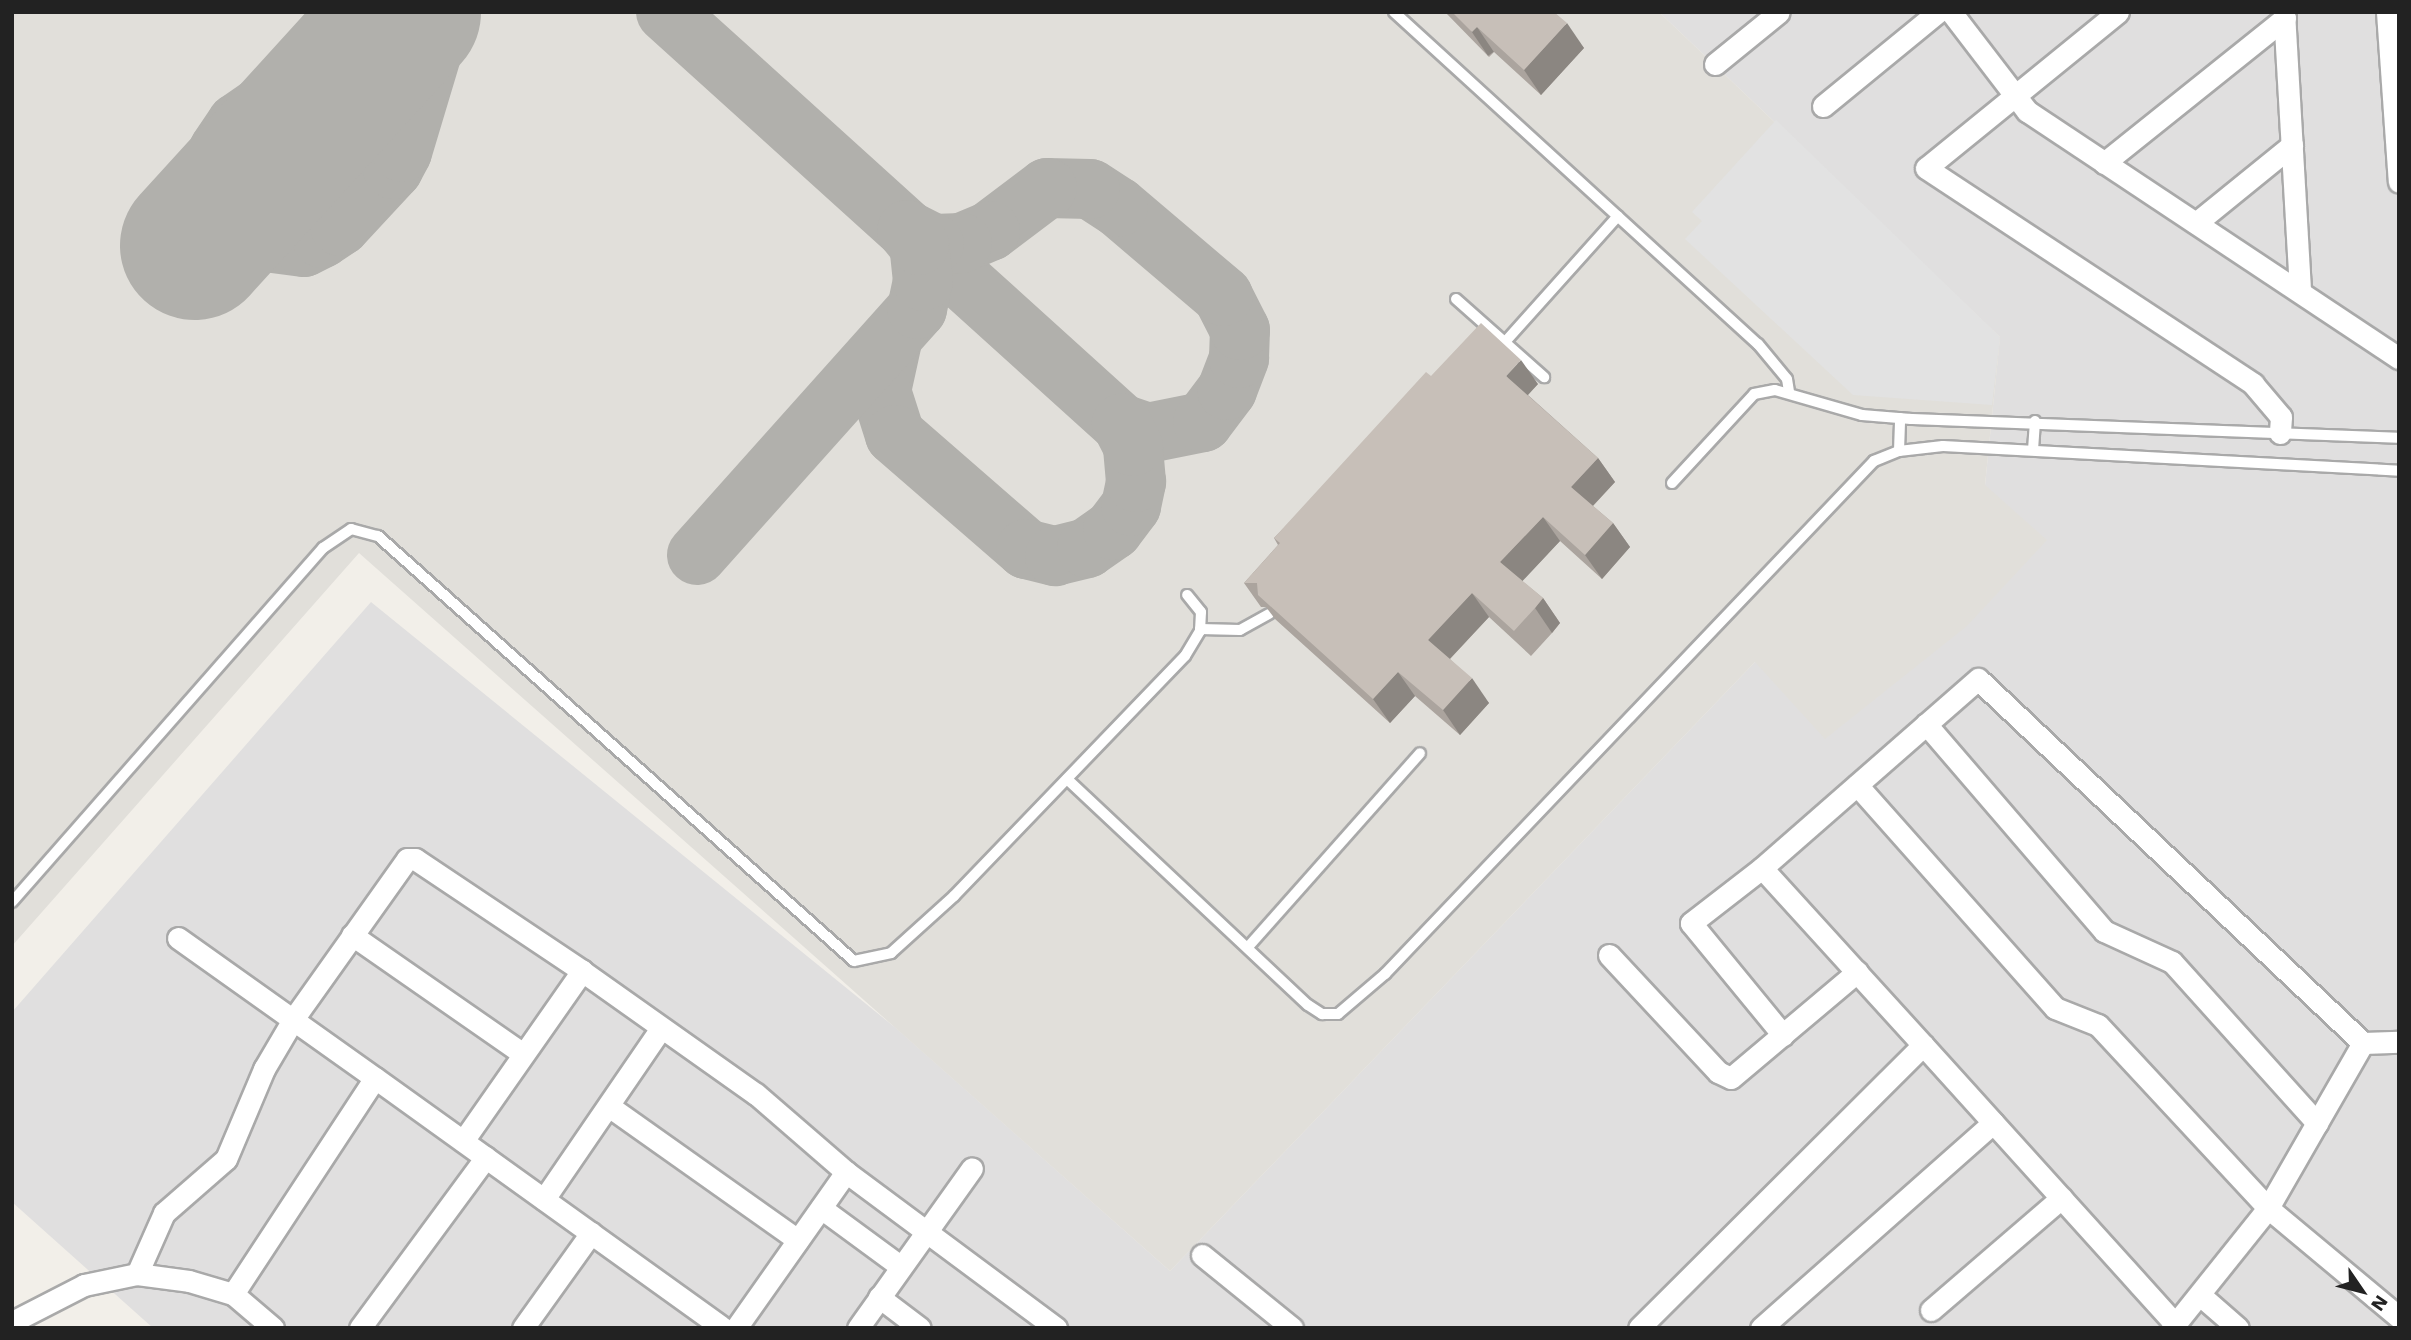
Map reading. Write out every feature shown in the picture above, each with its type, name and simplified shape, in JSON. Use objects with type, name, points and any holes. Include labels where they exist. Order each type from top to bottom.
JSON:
[{"type":"street","points":[[1715,64],[1779,12]]},
{"type":"street","points":[[1823,106],[1938,12]]},
{"type":"street","points":[[1951,12],[2027,111],[2399,358]]},
{"type":"street","points":[[2119,12],[1926,168],[2253,384],[2281,417],[2280,433]]},
{"type":"street","points":[[2387,12],[2399,182]]},
{"type":"street","points":[[2104,163],[2284,15]]},
{"type":"street","points":[[2284,15],[2300,291]]},
{"type":"street","points":[[2196,223],[2292,145]]},
{"type":"street","points":[[1783,1035],[1691,923],[1762,868],[1978,679],[2363,1043],[2399,1042]]},
{"type":"street","points":[[1926,724],[2104,931],[2172,962],[2317,1123]]},
{"type":"street","points":[[1857,785],[2055,1008],[2104,1031],[2268,1208],[2399,1317]]},
{"type":"street","points":[[137,1274],[164,1213],[226,1159],[264,1069],[294,1018],[402,863],[415,859],[582,971],[756,1094],[846,1172],[1056,1328]]},
{"type":"street","points":[[1762,868],[2061,1198],[2173,1326],[2268,1208],[2363,1043]]},
{"type":"street","points":[[352,935],[522,1053]]},
{"type":"street","points":[[178,937],[723,1328]]},
{"type":"street","points":[[1609,955],[1726,1077],[1737,1075],[1857,972]]},
{"type":"street","points":[[463,1141],[522,1053],[582,971]]},
{"type":"street","points":[[544,1199],[662,1028]]},
{"type":"street","points":[[1639,1328],[1923,1045]]},
{"type":"street","points":[[233,1294],[375,1078]]},
{"type":"street","points":[[610,1107],[798,1240]]},
{"type":"street","points":[[1762,1328],[1993,1123]]},
{"type":"street","points":[[360,1328],[486,1157]]},
{"type":"street","points":[[858,1328],[972,1168]]},
{"type":"street","points":[[736,1328],[846,1172]]},
{"type":"street","points":[[1931,1310],[2061,1198]]},
{"type":"street","points":[[821,1208],[900,1266]]},
{"type":"street","points":[[523,1328],[591,1233]]},
{"type":"street","points":[[1202,1255],[1292,1328]]},
{"type":"street","points":[[12,1322],[84,1285],[137,1274],[189,1280],[233,1294],[273,1328]]},
{"type":"street","points":[[2200,1295],[2238,1328]]},
{"type":"street","points":[[879,1297],[920,1328]]},
{"type":"lane","points":[[1394,12],[1758,344],[1787,379],[1789,392]]},
{"type":"lane","points":[[1505,342],[1618,216]]},
{"type":"lane","points":[[1456,299],[1544,377]]},
{"type":"lane","points":[[1672,483],[1754,394],[1789,392],[1863,415],[1900,418],[2035,421],[2399,439]]},
{"type":"lane","points":[[1899,451],[1900,418]]},
{"type":"lane","points":[[2033,450],[2035,421]]},
{"type":"lane","points":[[1067,779],[1322,1014],[1338,1014],[1356,1003],[1874,461],[1899,451],[1943,446],[2399,471]]},
{"type":"lane","points":[[12,902],[323,548],[351,529],[378,536],[854,961],[891,953],[954,897],[1185,656],[1200,629],[1201,612],[1187,594]]},
{"type":"lane","points":[[1200,629],[1240,630],[1269,614]]},
{"type":"lane","points":[[1248,947],[1420,752]]},
{"type":"shaded area","points":[[12,12],[1659,12],[2000,337],[1985,485],[2047,540],[1967,626],[1825,739],[1755,662],[1170,1271],[359,553],[12,946]]},
{"type":"shaded area","points":[[1659,12],[2399,12],[2399,1328],[153,1328],[12,1202],[12,1012],[371,602],[897,1029],[1170,1271],[1755,662],[1985,485],[2000,337]]},
{"type":"shaded area","points":[[1776,120],[2000,337],[1992,405],[1853,395],[1685,239],[1702,221],[1692,212]]},
{"type":"building","points":[[1452,12],[1554,12],[1567,23],[1524,70],[1477,27],[1472,32]]},
{"type":"building","points":[[1481,323],[1521,360],[1506,376],[1598,458],[1571,487],[1613,523],[1585,555],[1543,517],[1500,562],[1543,598],[1514,631],[1472,593],[1428,640],[1472,678],[1443,710],[1398,672],[1373,699],[1258,595],[1257,583],[1244,583],[1280,543],[1274,538],[1426,372],[1431,376]]},
{"type":"taxiway","points":[[367,56],[288,88],[237,123],[219,150],[219,182],[228,208],[239,227],[257,241],[304,247],[322,238],[340,226],[393,169],[402,152],[444,12]]},
{"type":"taxiway","points":[[666,12],[907,230],[1122,424],[1148,433],[1203,422],[1227,390],[1239,358],[1240,330],[1223,296],[1118,207],[1090,189],[1047,188],[990,231],[962,243],[934,244],[907,230]]},
{"type":"taxiway","points":[[697,555],[917,309],[923,281],[919,245],[907,230]]},
{"type":"taxiway","points":[[892,341],[881,391],[895,435],[1026,549],[1055,556],[1087,548],[1113,530],[1131,506],[1136,482],[1133,446],[1122,424]]},
{"type":"runway","points":[[194,245],[406,12]]}]
